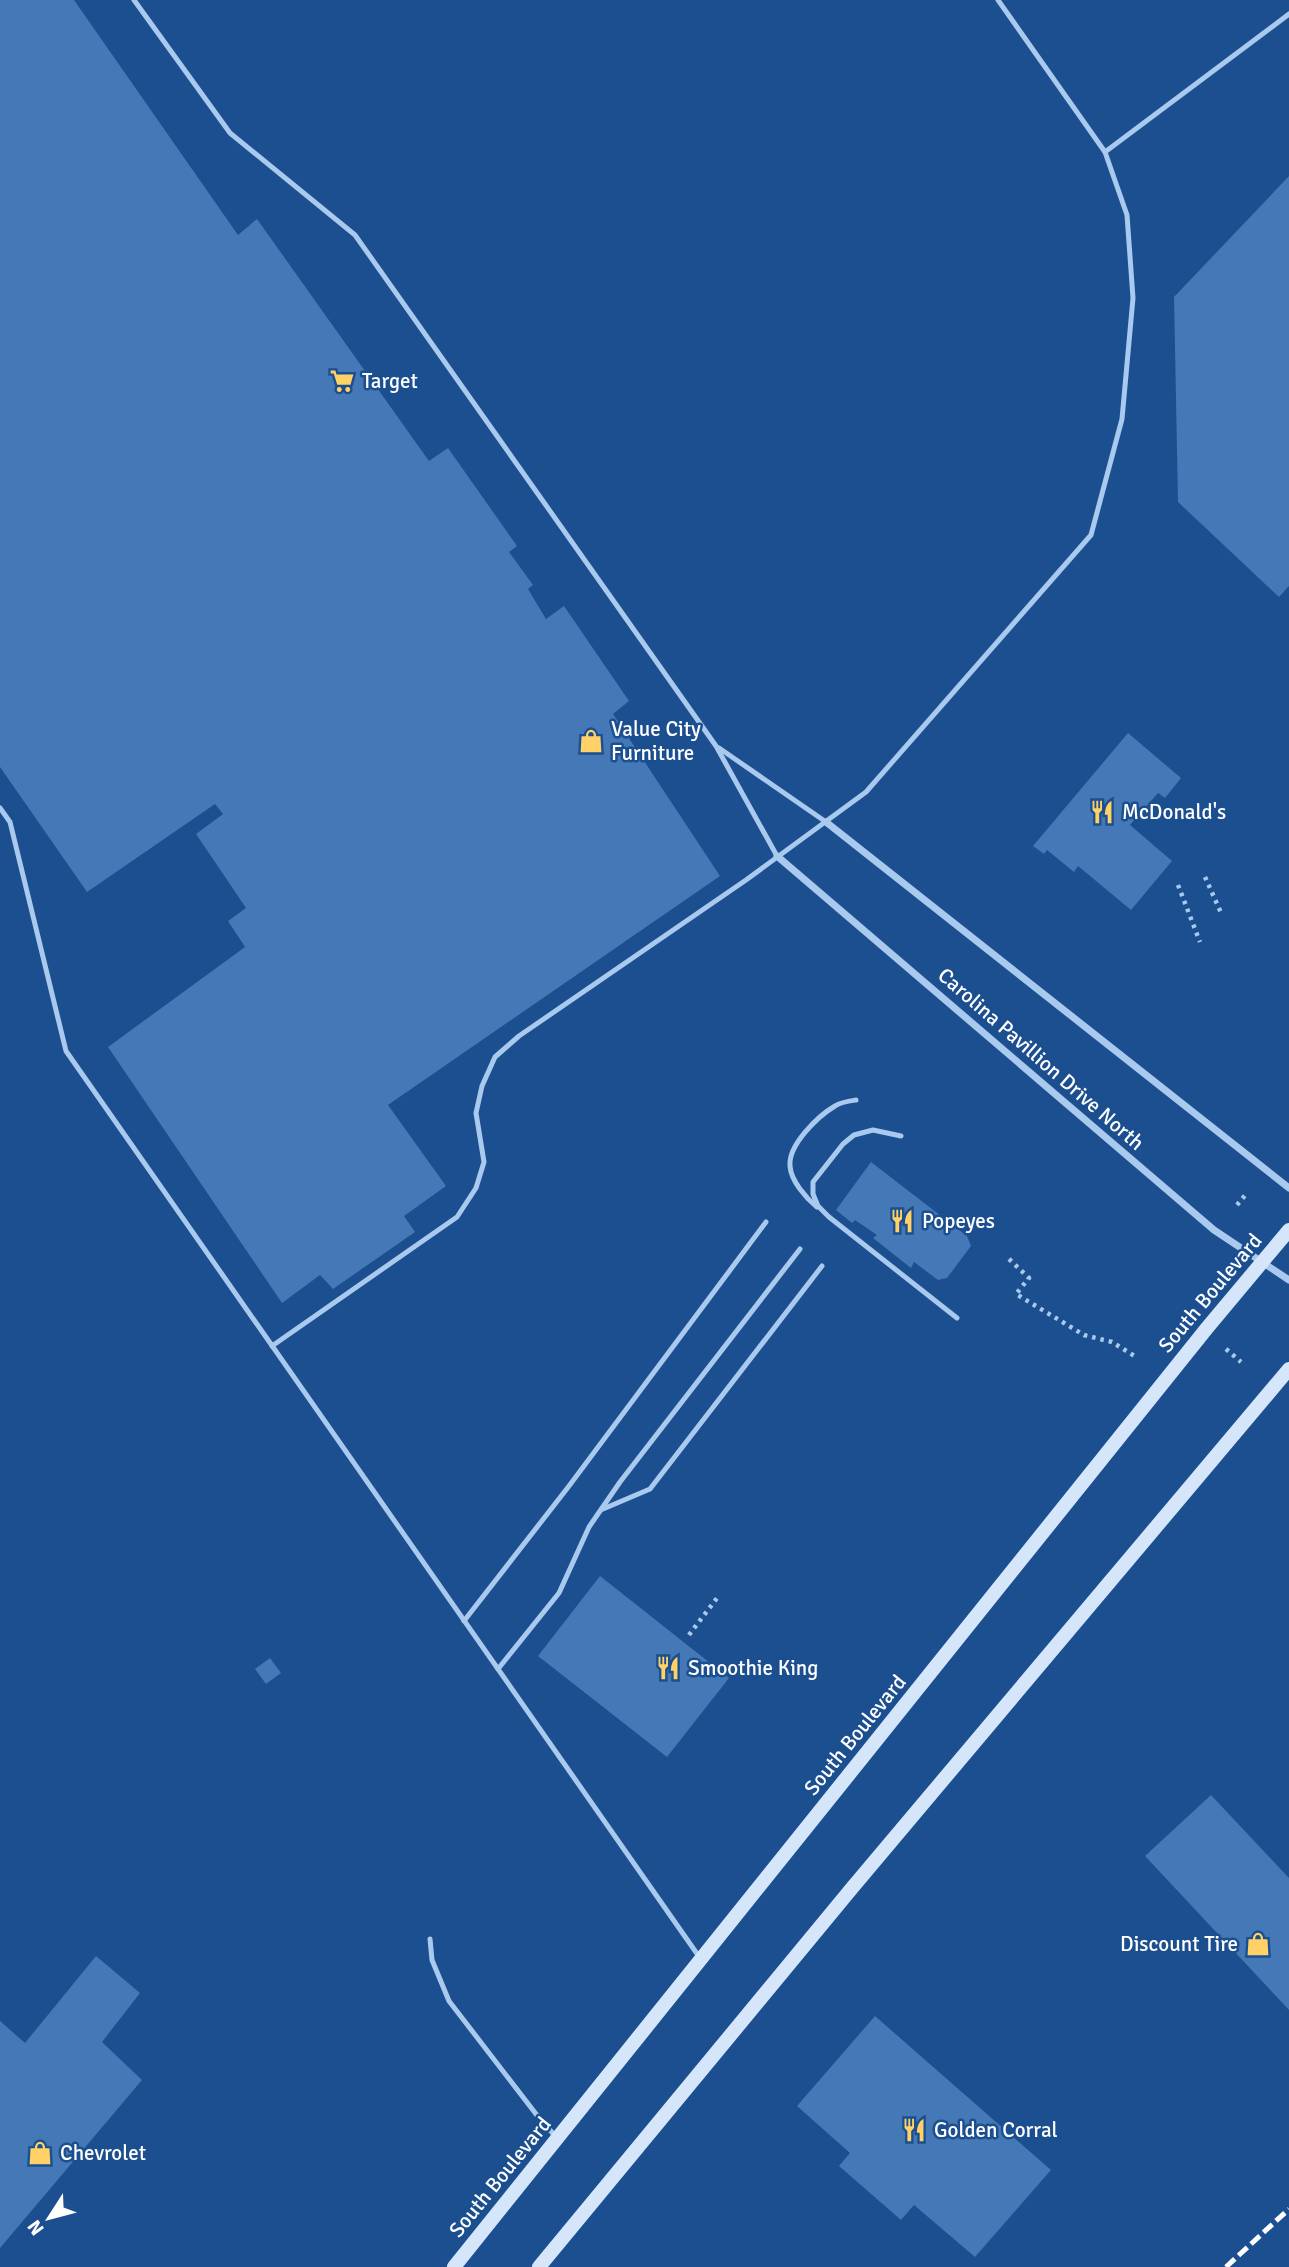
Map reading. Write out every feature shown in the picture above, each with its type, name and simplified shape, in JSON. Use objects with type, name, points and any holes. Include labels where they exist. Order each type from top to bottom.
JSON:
[{"type":"main road","name":"South Boulevard","points":[[454,2267],[1206,1328],[1289,1230]]},
{"type":"main road","points":[[539,2267],[852,1888],[1289,1369]]},
{"type":"street","points":[[826,822],[1289,1188]]},
{"type":"street","name":"Carolina Pavillion Drive North","points":[[777,856],[1214,1230],[1289,1280]]},
{"type":"lane","points":[[134,0],[230,133],[355,235],[716,746],[777,856]]},
{"type":"lane","points":[[272,1346],[457,1217],[476,1188],[484,1162],[476,1113],[482,1086],[495,1057],[519,1036],[746,880],[866,792],[1091,535],[1122,419],[1133,298],[1126,215],[1105,152],[998,0]]},
{"type":"lane","points":[[1105,152],[1289,14]]},
{"type":"lane","points":[[716,746],[826,822]]},
{"type":"lane","points":[[0,808],[10,822],[66,1051],[702,1960]]},
{"type":"lane","points":[[856,1100],[838,1104],[818,1117],[793,1148],[789,1167],[798,1186],[811,1203],[957,1318]]},
{"type":"lane","points":[[829,1217],[818,1206],[813,1194],[813,1182],[843,1144],[854,1135],[873,1130],[901,1136]]},
{"type":"lane","points":[[464,1620],[562,1495],[766,1222]]},
{"type":"lane","points":[[498,1669],[559,1593],[589,1527],[600,1510],[800,1249]]},
{"type":"lane","points":[[600,1510],[650,1489],[822,1266]]},
{"type":"lane","points":[[430,1939],[432,1960],[449,2001],[558,2139]]},
{"type":"path","points":[[1205,877],[1222,915]]},
{"type":"path","points":[[1178,885],[1200,942]]},
{"type":"path","points":[[1237,1205],[1247,1193]]},
{"type":"path","points":[[1009,1259],[1029,1278],[1016,1294],[1084,1335],[1112,1342],[1136,1357]]},
{"type":"path","points":[[1226,1349],[1241,1362]]},
{"type":"path","points":[[689,1635],[717,1598]]},
{"type":"building","points":[[0,0],[74,0],[238,235],[257,219],[429,461],[448,448],[517,546],[509,552],[533,585],[528,589],[546,619],[564,606],[629,701],[613,714],[720,876],[388,1105],[446,1186],[404,1216],[415,1232],[333,1289],[320,1275],[282,1303],[108,1047],[245,947],[228,921],[246,908],[196,834],[223,814],[215,804],[87,892],[0,767]]},
{"type":"building","points":[[1289,176],[1289,586],[1279,597],[1178,502],[1174,297]]},
{"type":"building","name":"McDonald's","points":[[1128,733],[1181,778],[1165,798],[1158,793],[1130,825],[1172,861],[1131,910],[1078,866],[1074,872],[1047,850],[1044,854],[1033,846]]},
{"type":"building","name":"Popeyes","points":[[871,1162],[967,1236],[971,1246],[947,1278],[938,1280],[914,1262],[911,1268],[873,1238],[877,1235],[855,1220],[852,1223],[836,1210]]},
{"type":"building","points":[[600,1576],[729,1678],[667,1757],[538,1656]]},
{"type":"building","points":[[270,1658],[281,1673],[266,1684],[255,1669]]},
{"type":"building","name":"Discount Tire","points":[[1211,1795],[1289,1878],[1289,2010],[1145,1856]]},
{"type":"building","name":"Chevrolet","points":[[96,1956],[140,1993],[102,2042],[142,2080],[0,2248],[0,2021],[25,2043]]},
{"type":"building","name":"Golden Corral","points":[[875,2016],[1051,2170],[975,2257],[914,2205],[901,2220],[839,2166],[850,2153],[797,2106]]},
{"type":"railway","points":[[1226,2267],[1289,2209]]},
{"type":"place","name":"Target","points":[[342,381]]},
{"type":"place","name":"Value City Furniture","points":[[591,741]]},
{"type":"place","name":"McDonald's","points":[[1102,812]]},
{"type":"place","name":"Popeyes","points":[[902,1221]]},
{"type":"place","name":"Smoothie King","points":[[668,1668]]},
{"type":"place","name":"Discount Tire","points":[[1258,1944]]},
{"type":"place","name":"Golden Corral","points":[[914,2130]]},
{"type":"place","name":"Chevrolet","points":[[40,2153]]}]
